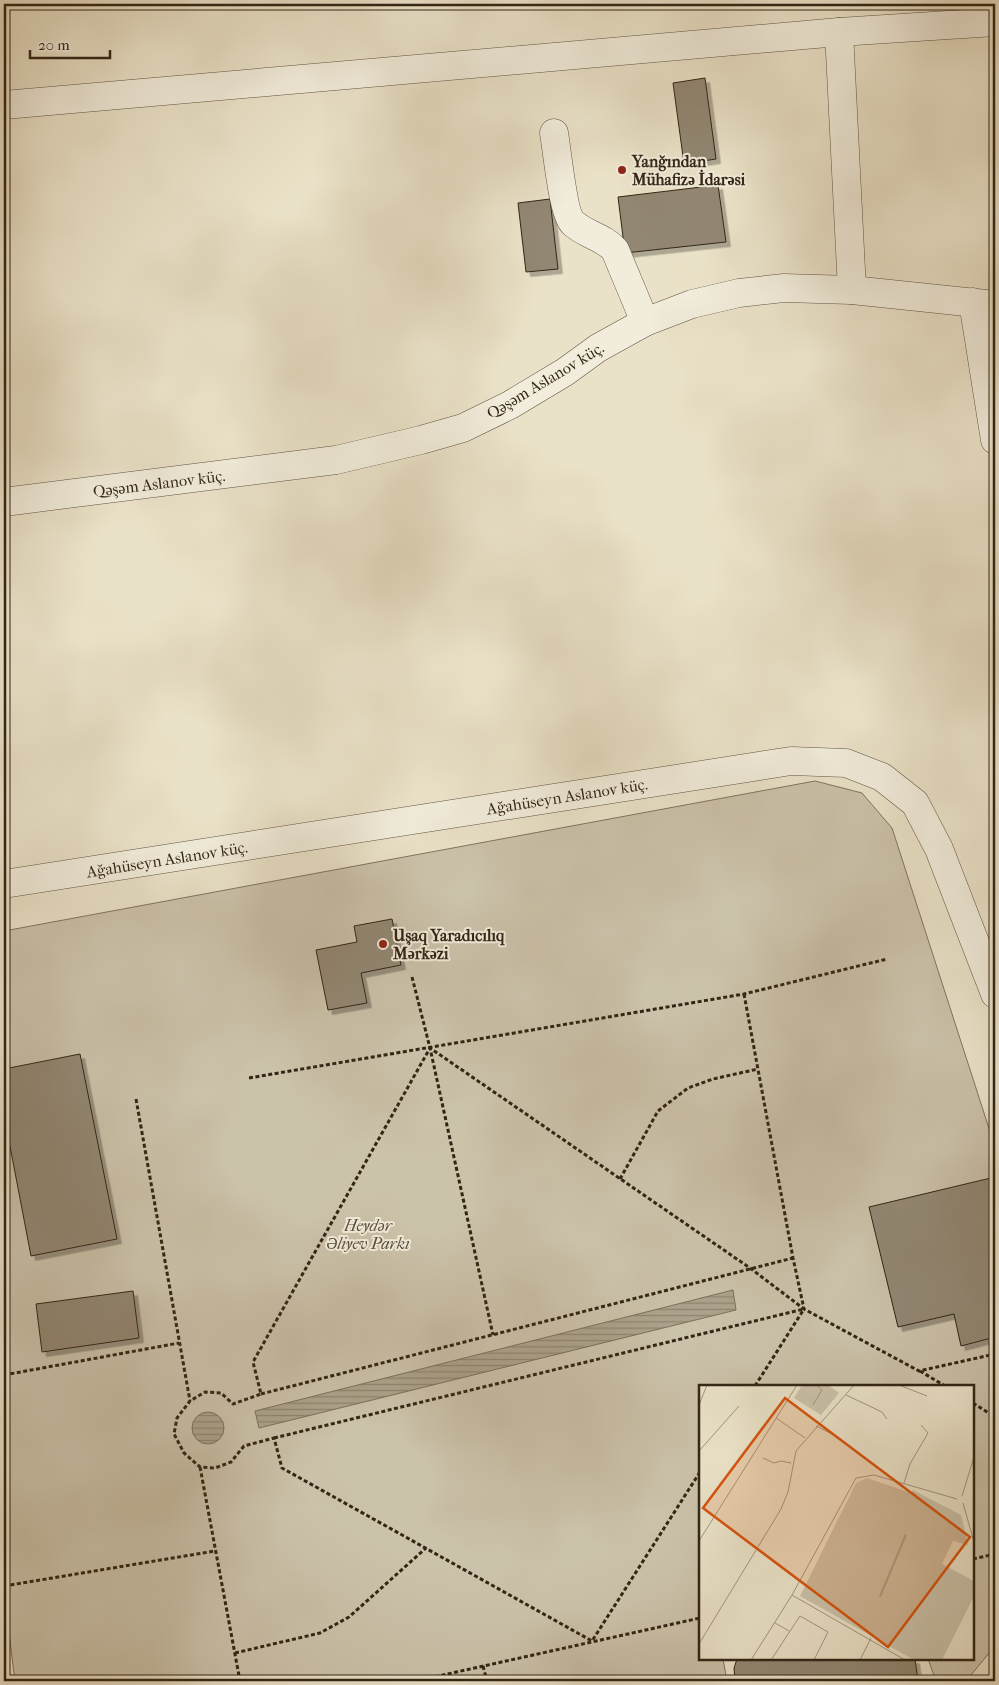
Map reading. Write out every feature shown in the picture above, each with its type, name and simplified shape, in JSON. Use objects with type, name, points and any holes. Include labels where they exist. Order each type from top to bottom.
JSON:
[{"type":"street","points":[[4,105],[839,32],[995,22]]},
{"type":"street","points":[[839,32],[852,290]]},
{"type":"street","points":[[554,133],[566,208],[571,221],[582,230],[609,243],[615,250],[645,322]]},
{"type":"street","name":"Qəşəm Aslanov küç.","points":[[4,502],[336,460],[464,428],[510,405],[565,372],[598,348],[645,322],[692,304],[739,293],[784,288],[852,290],[984,304]]},
{"type":"street","points":[[984,304],[995,440]]},
{"type":"street","name":"Ağahüseyn Aslanov küç.","points":[[4,884],[790,761],[846,763],[882,777],[915,803],[939,849],[995,994]]},
{"type":"path","points":[[249,1078],[744,994],[887,959]]},
{"type":"path","points":[[412,977],[430,1048],[493,1334]]},
{"type":"path","points":[[744,994],[804,1309],[756,1385]]},
{"type":"path","points":[[430,1048],[750,1268],[804,1309],[942,1385]]},
{"type":"path","points":[[261,1394],[253,1362],[430,1048]]},
{"type":"path","points":[[620,1179],[658,1111],[688,1088],[713,1079],[758,1069]]},
{"type":"path","points":[[136,1099],[190,1401]]},
{"type":"path","points":[[793,1258],[261,1394],[233,1404],[220,1393],[205,1392],[190,1401],[176,1418],[174,1434],[184,1453],[200,1467],[215,1468],[231,1462],[244,1446],[804,1309]]},
{"type":"path","points":[[4,1375],[179,1343]]},
{"type":"path","points":[[919,1371],[995,1354]]},
{"type":"path","points":[[974,1404],[995,1417]]},
{"type":"path","points":[[274,1438],[282,1468],[592,1642]]},
{"type":"path","points":[[200,1467],[240,1681]]},
{"type":"path","points":[[592,1642],[699,1474]]},
{"type":"path","points":[[234,1653],[320,1633],[349,1617],[426,1548]]},
{"type":"path","points":[[4,1586],[215,1551]]},
{"type":"path","points":[[974,1559],[995,1554]]},
{"type":"path","points":[[416,1681],[699,1618]]},
{"type":"path","points":[[483,1666],[487,1681]]},
{"type":"green space","name":"Heydər Əliyev Parkı","points":[[815,781],[862,793],[892,828],[995,1147],[995,1646],[966,1681],[936,1681],[928,1660],[974,1660],[974,1385],[699,1385],[699,1660],[723,1660],[727,1681],[15,1681],[4,1593],[4,931]]},
{"type":"shaded area","points":[[733,1290],[736,1310],[259,1428],[255,1411]]},
{"type":"shaded area","points":[[208,1412],[220,1416],[224,1428],[220,1440],[208,1444],[196,1440],[192,1428],[196,1416]]},
{"type":"building","points":[[705,78],[716,159],[684,164],[673,83]]},
{"type":"building","points":[[718,185],[726,242],[625,253],[618,197]]},
{"type":"building","points":[[550,199],[558,269],[526,272],[518,203]]},
{"type":"building","points":[[392,919],[401,965],[361,973],[367,1003],[328,1010],[316,950],[357,942],[354,926]]},
{"type":"building","points":[[80,1054],[117,1239],[31,1256],[4,1115],[4,1069]]},
{"type":"building","points":[[995,1177],[995,1337],[961,1346],[954,1314],[898,1327],[869,1207]]},
{"type":"building","points":[[133,1291],[139,1338],[42,1352],[36,1304]]},
{"type":"building","points":[[737,1660],[915,1660],[918,1681],[735,1681],[734,1668]]},
{"type":"place","name":"Yanğından Mühafizə İdarəsi","points":[[622,170]]},
{"type":"place","name":"Uşaq Yaradıcılıq Mərkəzi","points":[[383,944]]}]
